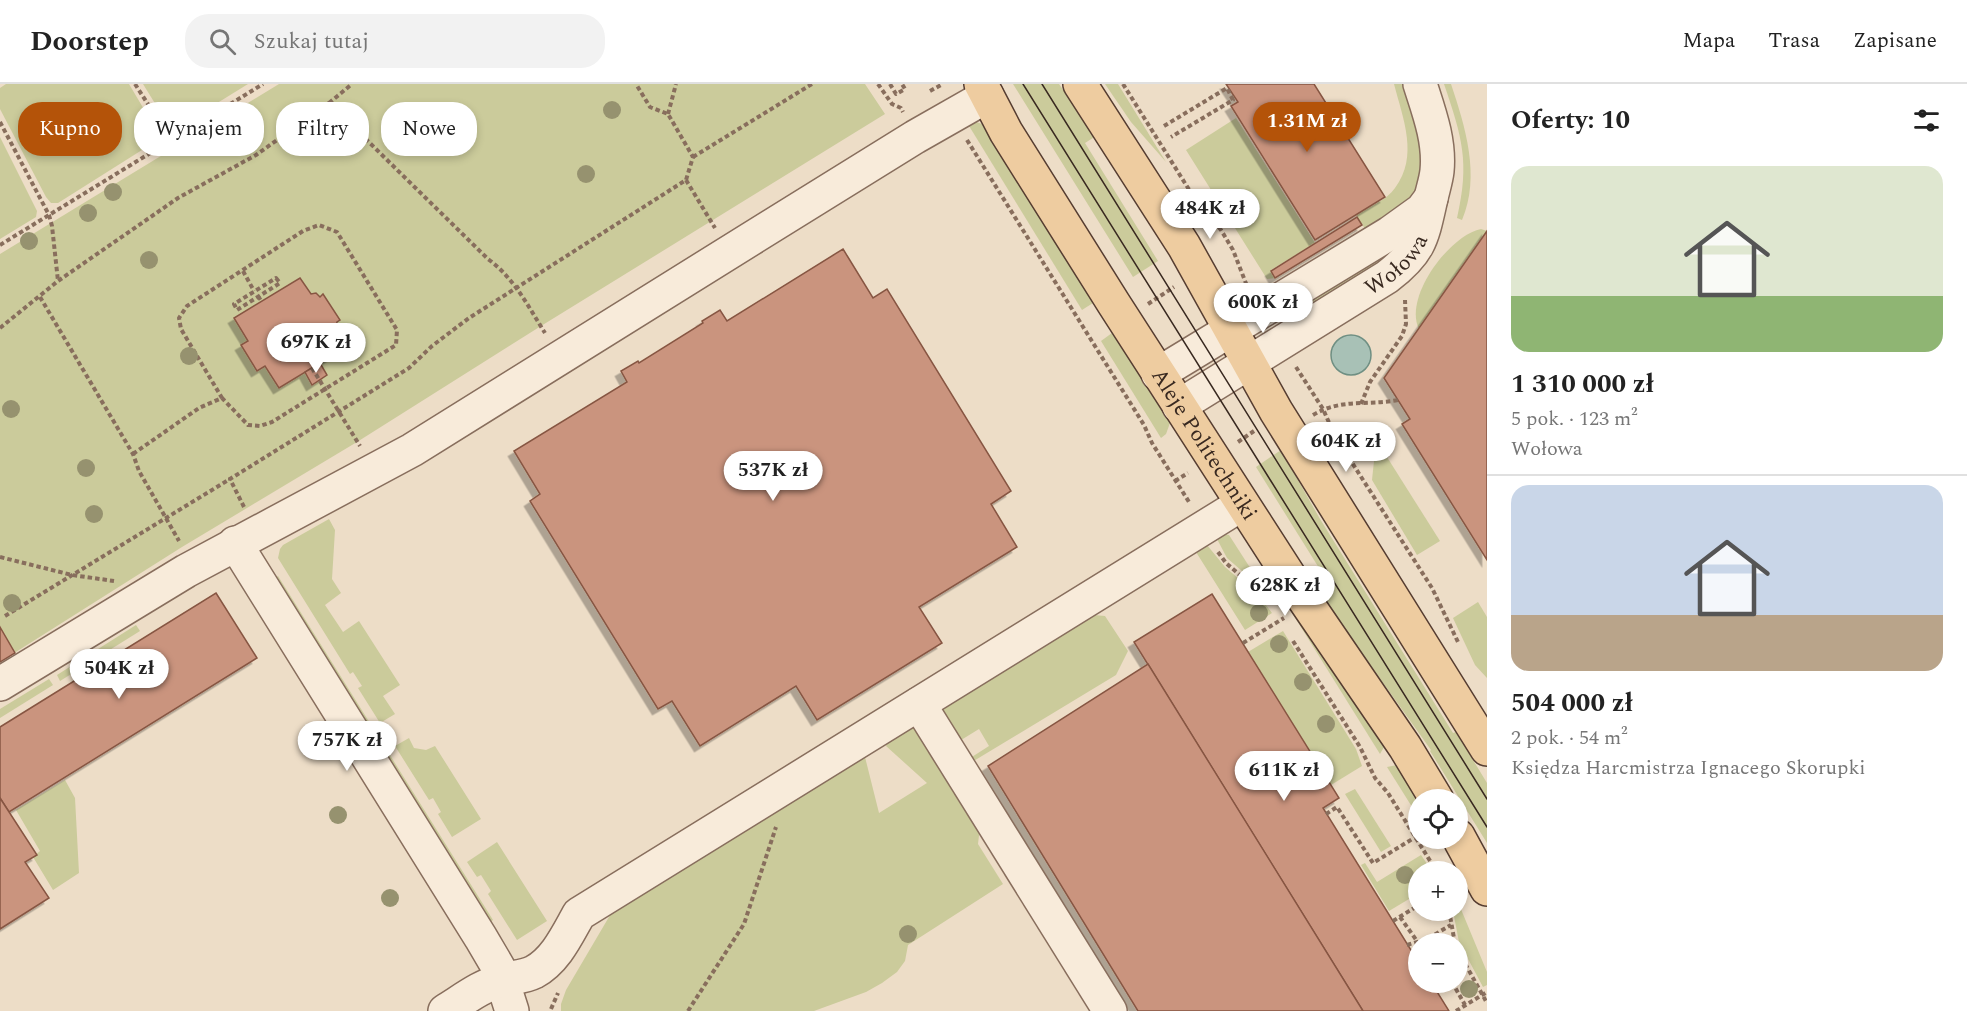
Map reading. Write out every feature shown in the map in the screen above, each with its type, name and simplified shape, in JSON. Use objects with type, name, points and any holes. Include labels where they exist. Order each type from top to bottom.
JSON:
[{"type":"main road","points":[[1080,84],[1142,178],[1199,272],[1279,415],[1487,749]]},
{"type":"main road","name":"Aleje Politechniki","points":[[984,90],[1006,132],[1158,374],[1304,599],[1406,747],[1431,789]]},
{"type":"main road","points":[[1465,849],[1487,889]]},
{"type":"street","name":"Wołowa","points":[[1179,406],[1406,263],[1418,246],[1427,221],[1437,172],[1437,151],[1433,127],[1420,84]]},
{"type":"street","points":[[0,684],[235,543],[315,503],[412,450],[955,113],[984,90]]},
{"type":"street","name":"Wołowa","points":[[1158,374],[1409,221],[1431,198]]},
{"type":"street","points":[[445,1011],[502,980],[532,973],[551,959],[561,947],[579,914],[1242,504]]},
{"type":"street","points":[[235,543],[498,967],[512,1011]]},
{"type":"street","points":[[919,704],[1110,1011]]},
{"type":"path","points":[[135,84],[147,102]]},
{"type":"path","points":[[233,102],[263,84]]},
{"type":"path","points":[[329,102],[352,84]]},
{"type":"path","points":[[636,84],[650,107],[668,114],[693,157]]},
{"type":"path","points":[[668,114],[676,84]]},
{"type":"path","points":[[5,616],[409,368],[449,333],[686,180],[693,157],[812,84]]},
{"type":"path","points":[[878,84],[892,104],[901,108]]},
{"type":"path","points":[[890,84],[896,94],[905,89],[902,84]]},
{"type":"path","points":[[1123,84],[1188,188],[1217,223],[1233,250],[1242,276],[1262,310]]},
{"type":"path","points":[[1164,126],[1227,88],[1231,94],[1233,100],[1171,137]]},
{"type":"path","points":[[955,113],[967,139],[1144,425],[1175,481],[1226,563],[1270,602]]},
{"type":"path","points":[[0,123],[49,214],[58,281]]},
{"type":"path","points":[[0,328],[58,281],[178,198],[256,155],[276,141]]},
{"type":"path","points":[[369,143],[488,259],[502,269],[517,287],[541,326]]},
{"type":"path","points":[[0,245],[145,156]]},
{"type":"path","points":[[686,180],[711,222]]},
{"type":"path","points":[[319,225],[337,232],[397,330],[396,345],[272,422],[260,426],[248,425],[222,398],[181,329],[179,318],[188,306],[243,271],[303,231],[319,225]]},
{"type":"path","points":[[1091,340],[1233,250]]},
{"type":"path","points":[[243,271],[254,291]]},
{"type":"path","points":[[276,278],[280,283],[258,296],[237,309],[234,304],[276,278]]},
{"type":"path","points":[[1361,404],[1370,382],[1402,336],[1406,324],[1405,290]]},
{"type":"path","points":[[258,296],[262,302]]},
{"type":"path","points":[[40,297],[133,454],[139,471],[182,547]]},
{"type":"path","points":[[1282,343],[1323,409],[1335,436],[1432,588],[1462,650]]},
{"type":"path","points":[[312,368],[374,471]]},
{"type":"path","points":[[1175,481],[1313,394]]},
{"type":"path","points":[[133,454],[199,408],[222,398]]},
{"type":"path","points":[[1313,415],[1337,404],[1380,404],[1398,400]]},
{"type":"path","points":[[230,479],[246,510]]},
{"type":"path","points":[[0,557],[72,575],[122,582]]},
{"type":"path","points":[[1275,611],[1284,625]]},
{"type":"path","points":[[1243,643],[1287,616]]},
{"type":"path","points":[[1290,635],[1360,747],[1370,769],[1408,823]]},
{"type":"path","points":[[1326,814],[1337,807],[1373,863],[1408,842]]},
{"type":"path","points":[[688,1011],[744,924],[776,825]]},
{"type":"path","points":[[1393,921],[1408,912]]},
{"type":"path","points":[[1400,917],[1411,933]]},
{"type":"path","points":[[1450,921],[1453,933]]},
{"type":"path","points":[[1440,933],[1451,925]]},
{"type":"path","points":[[1468,967],[1485,993],[1487,1003]]},
{"type":"path","points":[[1458,993],[1465,1005]]},
{"type":"path","points":[[1456,1011],[1485,993]]},
{"type":"green space","points":[[6,84],[129,84],[140,102],[134,102],[134,155],[58,203],[51,203],[25,156],[122,156],[122,102],[18,102],[18,143],[0,109],[0,88]]},
{"type":"green space","points":[[143,84],[248,84],[219,102],[154,102]]},
{"type":"green space","points":[[279,84],[865,84],[885,114],[357,442],[182,547],[0,662],[0,254],[161,156],[264,156],[264,102],[249,102]]},
{"type":"green space","points":[[1013,84],[1059,84],[1096,136],[1085,143],[1158,261],[1133,277]]},
{"type":"green space","points":[[1105,84],[1118,84],[1166,162],[1131,122]]},
{"type":"green space","points":[[1394,84],[1404,84],[1418,129],[1421,162],[1419,178],[1414,192],[1405,205],[1369,235],[1356,215],[1392,192],[1402,176],[1406,163],[1407,137]]},
{"type":"green space","points":[[1444,84],[1451,84],[1469,151],[1470,186],[1468,203],[1462,220],[1457,218],[1463,181],[1462,150]]},
{"type":"green space","points":[[1236,118],[1315,243],[1271,270],[1275,278],[1267,279],[1186,150]]},
{"type":"green space","points":[[971,120],[982,124],[1093,303],[1082,310],[966,121]]},
{"type":"green space","points":[[0,137],[37,211],[36,217],[0,239]]},
{"type":"green space","points":[[1481,229],[1487,231],[1419,329],[1416,316],[1418,301],[1423,285],[1432,269],[1456,243]]},
{"type":"green space","points":[[1398,242],[1394,254],[1292,320],[1287,311]]},
{"type":"green space","points":[[1112,333],[1170,423],[1166,434],[1161,438],[1101,341]]},
{"type":"green space","points":[[1380,446],[1440,541],[1417,555],[1372,480],[1374,461]]},
{"type":"green space","points":[[1281,450],[1320,519],[1453,733],[1456,732],[1487,783],[1487,843],[1468,812],[1468,789],[1454,789],[1431,750],[1318,592],[1329,584],[1256,467]]},
{"type":"green space","points":[[329,519],[335,530],[332,579],[341,593],[325,605],[343,632],[359,621],[400,685],[383,696],[395,714],[380,723],[358,688],[362,686],[353,672],[350,674],[278,558],[283,545]]},
{"type":"green space","points":[[1224,534],[1229,535],[1265,591],[1227,558],[1217,539]]},
{"type":"green space","points":[[1207,545],[1225,567],[1259,596],[1272,613],[1245,630],[1196,552]]},
{"type":"green space","points":[[278,576],[493,920],[487,924],[273,579]]},
{"type":"green space","points":[[1478,602],[1487,617],[1487,678],[1475,665],[1453,618]]},
{"type":"green space","points":[[1289,608],[1384,747],[1380,754]]},
{"type":"green space","points":[[1094,615],[1105,616],[1128,651],[1116,675],[972,762],[964,762],[989,746],[979,729],[953,745],[939,707],[1084,618]]},
{"type":"green space","points":[[136,625],[140,631],[60,681],[57,675]]},
{"type":"green space","points":[[1283,631],[1356,749],[1362,766],[1331,785],[1248,652]]},
{"type":"green space","points":[[49,679],[53,685],[0,718],[0,709]]},
{"type":"green space","points":[[914,722],[980,827],[978,844],[1003,884],[908,945],[905,961],[897,972],[866,992],[814,1011],[561,1011],[566,990],[616,905],[864,753],[879,813],[927,783],[886,746],[890,737]]},
{"type":"green space","points":[[409,738],[414,748],[426,750],[435,746],[481,819],[452,837],[438,814],[441,812],[433,798],[429,800],[395,746]]},
{"type":"green space","points":[[1397,765],[1411,789],[1408,789],[1408,800],[1387,767]]},
{"type":"green space","points":[[65,780],[75,798],[79,873],[53,890],[33,857],[40,851],[16,810]]},
{"type":"green space","points":[[1355,789],[1391,846],[1381,852],[1345,794]]},
{"type":"green space","points":[[497,842],[547,921],[517,940],[488,894],[491,891],[481,875],[477,877],[467,862]]},
{"type":"green space","points":[[1421,855],[1425,861],[1411,861]]},
{"type":"green space","points":[[1365,863],[1377,882],[1408,863],[1408,900],[1389,911],[1361,865]]},
{"type":"green space","points":[[1455,921],[1466,921],[1487,972],[1487,985],[1483,987],[1468,959],[1468,933],[1457,933]]},
{"type":"shaded area","points":[[1351,335],[1359,336],[1365,341],[1370,347],[1370,363],[1365,369],[1359,374],[1351,375],[1343,374],[1337,369],[1332,363],[1331,355],[1332,347],[1337,341],[1343,336]]},
{"type":"building","points":[[1226,84],[1314,84],[1385,197],[1315,240],[1231,106],[1238,102]]},
{"type":"building","points":[[1357,217],[1362,225],[1275,278],[1271,271]]},
{"type":"building","points":[[1487,231],[1487,560],[1402,424],[1410,419],[1384,378]]},
{"type":"building","points":[[843,249],[873,298],[887,289],[1011,491],[991,504],[1017,547],[919,607],[942,643],[817,720],[796,686],[700,746],[672,701],[658,709],[530,501],[540,494],[514,451],[627,382],[621,371],[638,361],[639,363],[703,323],[702,321],[720,310],[727,321]]},
{"type":"building","points":[[300,278],[311,294],[316,293],[320,297],[323,294],[340,320],[337,322],[335,331],[345,348],[279,388],[265,366],[257,371],[241,345],[248,341],[234,318]]},
{"type":"building","points":[[320,363],[327,375],[312,385],[305,372]]},
{"type":"building","points":[[216,593],[257,658],[9,812],[0,798],[0,727]]},
{"type":"building","points":[[1212,594],[1339,798],[1323,808],[1408,945],[1408,993],[1438,993],[1449,1011],[1363,1011],[1134,642]]},
{"type":"building","points":[[0,627],[15,653],[0,662]]},
{"type":"building","points":[[1148,664],[1363,1011],[1138,1011],[988,766]]},
{"type":"building","points":[[0,798],[37,855],[25,862],[49,898],[0,929]]},
{"type":"tram line","points":[[1023,84],[1487,827]]},
{"type":"tram line","points":[[1042,84],[1487,799]]}]
